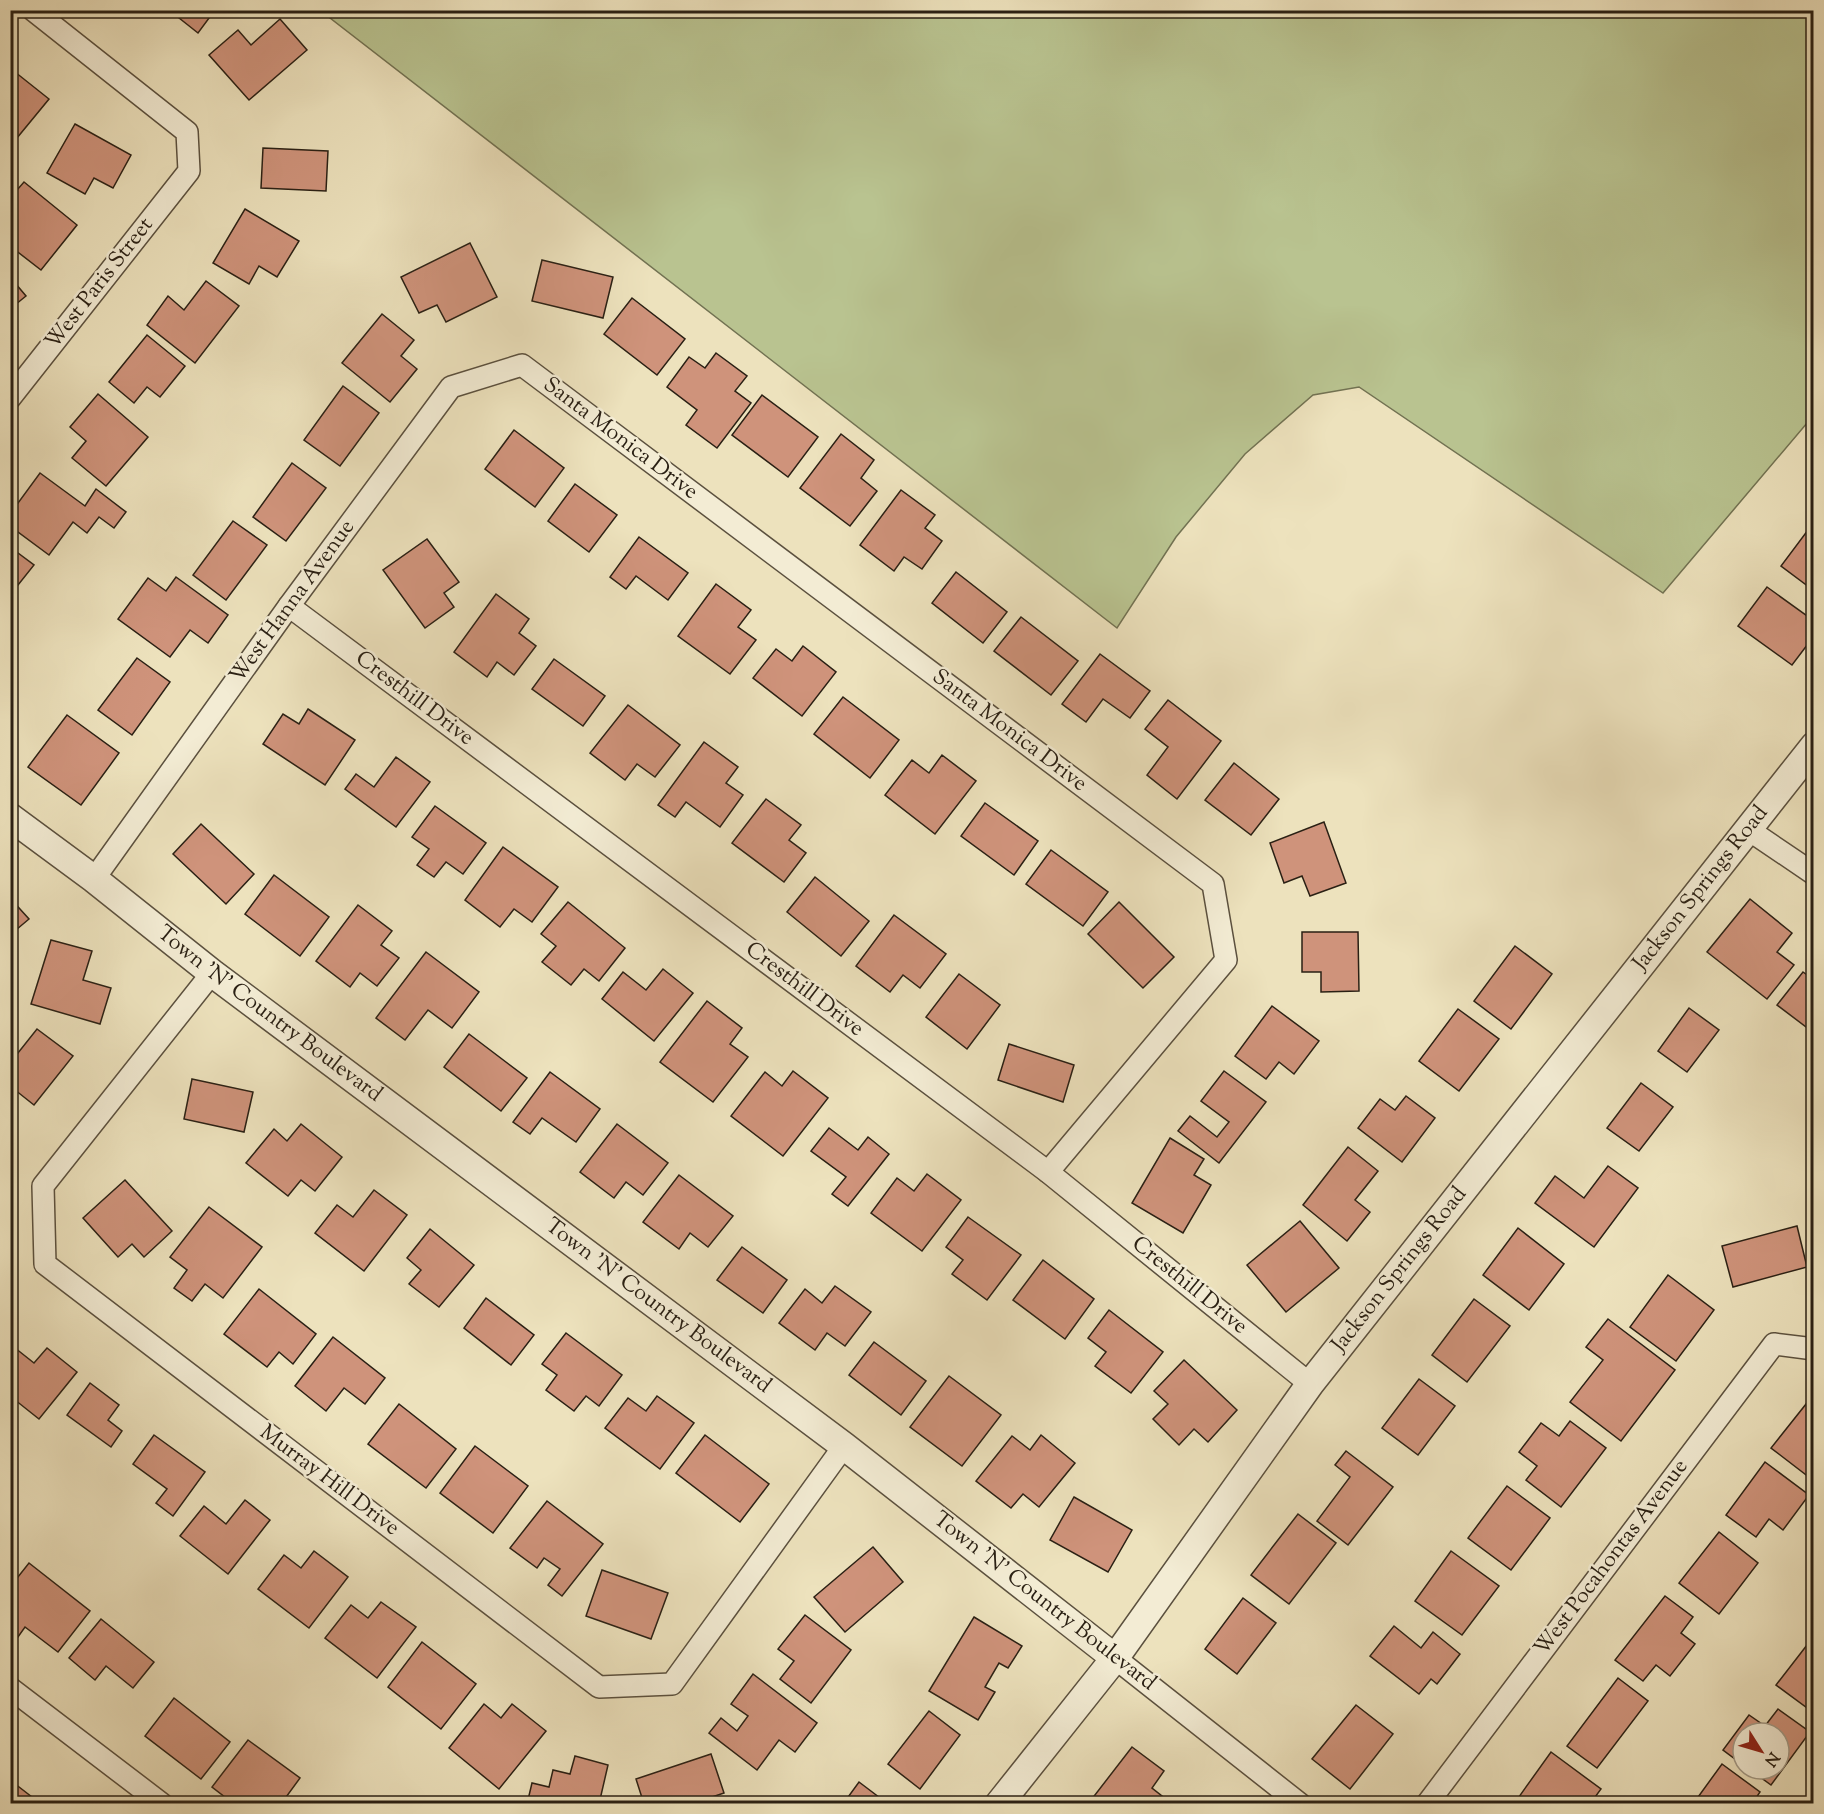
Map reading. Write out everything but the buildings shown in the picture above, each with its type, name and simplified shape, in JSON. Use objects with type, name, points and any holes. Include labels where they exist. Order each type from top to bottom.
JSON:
[{"type":"street","name":"West Paris Street","points":[[10,398],[189,171],[187,132],[33,10]]},
{"type":"street","name":"West Hanna Avenue","points":[[94,879],[289,606],[451,387],[522,365]]},
{"type":"street","name":"Santa Monica Drive","points":[[522,365],[1213,884],[1227,960],[1048,1172]]},
{"type":"street","name":"Cresthill Drive","points":[[289,606],[1048,1172],[1310,1384]]},
{"type":"street","name":"Jackson Springs Road","points":[[999,1803],[1115,1658],[1310,1384],[1814,746]]},
{"type":"street","name":"Town 'N' Country Boulevard","points":[[10,817],[94,879],[212,973],[844,1446],[1300,1803]]},
{"type":"street","points":[[1749,830],[1814,874]]},
{"type":"street","name":"Murray Hill Drive","points":[[212,973],[43,1186],[45,1264],[599,1687],[672,1684],[844,1446]]},
{"type":"street","name":"West Pocahontas Avenue","points":[[1427,1803],[1774,1344],[1814,1349]]},
{"type":"street","points":[[10,1688],[162,1803]]},
{"type":"green space","points":[[321,11],[1813,11],[1813,416],[1663,593],[1359,387],[1313,395],[1245,454],[1176,537],[1117,628]]}]
